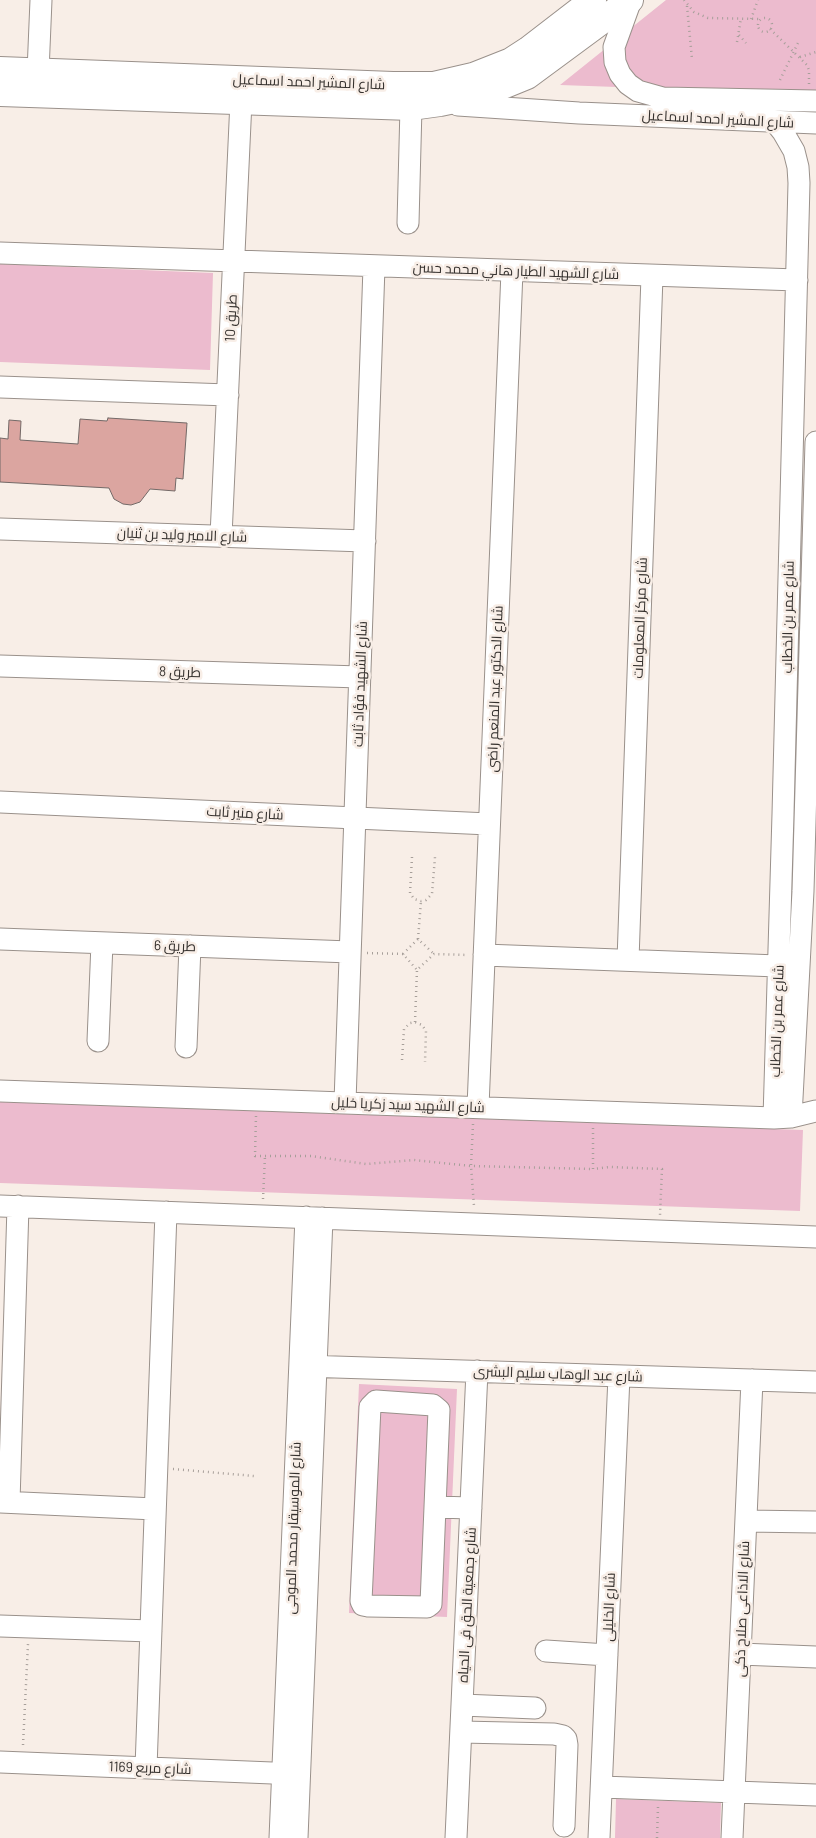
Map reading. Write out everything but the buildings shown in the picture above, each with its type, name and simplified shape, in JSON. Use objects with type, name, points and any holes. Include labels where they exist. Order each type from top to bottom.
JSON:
[{"type":"main road","name":"شارع المشير احمد اسماعيل","points":[[0,70],[434,85],[473,76],[510,60],[528,50],[593,0]]},
{"type":"main road","name":"شارع المشير احمد اسماعيل","points":[[0,92],[410,107],[440,103],[483,94],[527,76],[630,0]]},
{"type":"street","points":[[38,72],[41,0]]},
{"type":"street","name":"شارع المشير احمد اسماعيل","points":[[630,0],[614,47],[615,62],[620,74],[628,84],[638,91],[663,98],[812,101]]},
{"type":"street","name":"طريق 10","points":[[222,536],[241,101]]},
{"type":"street","name":"شارع المشير احمد اسماعيل","points":[[440,103],[569,112],[816,123]]},
{"type":"street","points":[[408,224],[410,107]]},
{"type":"street","name":"شارع عمر بن الخطاب","points":[[775,122],[807,164],[797,280],[778,966],[782,1118]]},
{"type":"street","name":"شارع الشهيد الطيار هاني محمد حسن","points":[[0,253],[797,280]]},
{"type":"street","name":"شارع الشهيد فؤاد ثابت","points":[[345,1102],[374,266]]},
{"type":"street","name":"شارع الدكتور عبد المنعم راضى","points":[[476,1107],[512,271]]},
{"type":"street","name":"شارع مركز المعلومات","points":[[628,960],[652,276]]},
{"type":"street","points":[[0,387],[228,395]]},
{"type":"street","name":"شارع عمر بن الخطاب","points":[[782,1118],[810,891],[816,442]]},
{"type":"street","points":[[791,489],[815,487]]},
{"type":"street","name":"شارع الامير وليد بن ثنيان","points":[[0,528],[365,541]]},
{"type":"street","name":"طريق 8","points":[[0,666],[360,677]]},
{"type":"street","points":[[784,770],[811,773]]},
{"type":"street","name":"شارع منير ثابت","points":[[0,802],[489,824]]},
{"type":"street","points":[[783,814],[811,820]]},
{"type":"street","name":"طريق 6","points":[[0,939],[350,952]]},
{"type":"street","points":[[98,1042],[102,943]]},
{"type":"street","points":[[186,1047],[190,946]]},
{"type":"street","points":[[484,955],[778,966]]},
{"type":"street","name":"شارع الشهيد سيد زكريا خليل","points":[[0,1091],[782,1118],[816,1111]]},
{"type":"street","points":[[155,1508],[5,1502],[9,1206],[816,1237]]},
{"type":"street","points":[[146,1768],[166,1212]]},
{"type":"street","name":"شارع الموسيقار محمد الموجى","points":[[280,1838],[291,1774],[314,1218]]},
{"type":"street","name":"شارع عبد الوهاب سليم البشرى","points":[[308,1366],[816,1382]]},
{"type":"street","name":"شارع جمعية الحق فى الحياه","points":[[456,1838],[477,1371]]},
{"type":"street","name":"شارع الخليلى","points":[[600,1838],[619,1376]]},
{"type":"street","name":"شارع الاذاعى صلاح ذكى","points":[[732,1838],[752,1380]]},
{"type":"street","points":[[374,1402],[433,1405],[437,1407],[439,1413],[435,1507],[429,1606],[424,1608],[363,1605],[360,1598],[369,1410],[374,1402]]},
{"type":"street","points":[[435,1507],[471,1508]]},
{"type":"street","points":[[746,1521],[816,1522]]},
{"type":"street","points":[[0,1626],[151,1631]]},
{"type":"street","points":[[546,1651],[607,1655]]},
{"type":"street","points":[[740,1654],[816,1658]]},
{"type":"street","points":[[462,1705],[535,1708]]},
{"type":"street","points":[[461,1732],[558,1734],[563,1736],[567,1745],[564,1826]]},
{"type":"street","name":"شارع مربع 1169","points":[[0,1762],[291,1774]]},
{"type":"street","name":"شارع الموسيقار محمد الموجى","points":[[291,1774],[297,1838]]},
{"type":"street","points":[[602,1786],[816,1795]]},
{"type":"path","points":[[684,0],[694,12],[708,18],[767,18],[771,22],[770,29]]},
{"type":"path","points":[[750,19],[758,0]]},
{"type":"path","points":[[687,4],[692,59]]},
{"type":"path","points":[[737,42],[741,18]]},
{"type":"path","points":[[762,19],[758,26],[761,31],[766,32],[770,29]]},
{"type":"path","points":[[770,29],[808,67],[812,101]]},
{"type":"path","points":[[738,34],[746,43]]},
{"type":"path","points":[[780,80],[799,41]]},
{"type":"path","points":[[800,57],[816,52]]},
{"type":"path","points":[[412,857],[410,893],[414,899],[421,901],[426,900],[432,894],[435,857]]},
{"type":"path","points":[[403,954],[418,939],[421,901]]},
{"type":"path","points":[[418,939],[434,954],[484,955]]},
{"type":"path","points":[[350,952],[403,954],[417,970],[415,1022]]},
{"type":"path","points":[[417,970],[434,954]]},
{"type":"path","points":[[402,1060],[404,1029],[410,1023],[415,1022],[422,1025],[426,1031],[425,1062]]},
{"type":"path","points":[[257,1099],[255,1156],[311,1156],[366,1164],[414,1160],[471,1166],[662,1169],[659,1231]]},
{"type":"path","points":[[474,1224],[471,1166],[476,1107]]},
{"type":"path","points":[[593,1168],[594,1111]]},
{"type":"path","points":[[262,1216],[265,1156]]},
{"type":"path","points":[[157,1467],[254,1476]]},
{"type":"path","points":[[23,1763],[29,1627]]},
{"type":"path","points":[[657,1838],[659,1789]]},
{"type":"shaded area","points":[[666,0],[816,0],[816,94],[560,85]]},
{"type":"shaded area","points":[[0,264],[213,273],[210,370],[0,362]]},
{"type":"shaded area","points":[[0,1102],[803,1130],[800,1211],[0,1183]]},
{"type":"shaded area","points":[[359,1384],[457,1389],[447,1617],[349,1613]]},
{"type":"shaded area","points":[[616,1799],[721,1803],[720,1838],[615,1838]]}]
